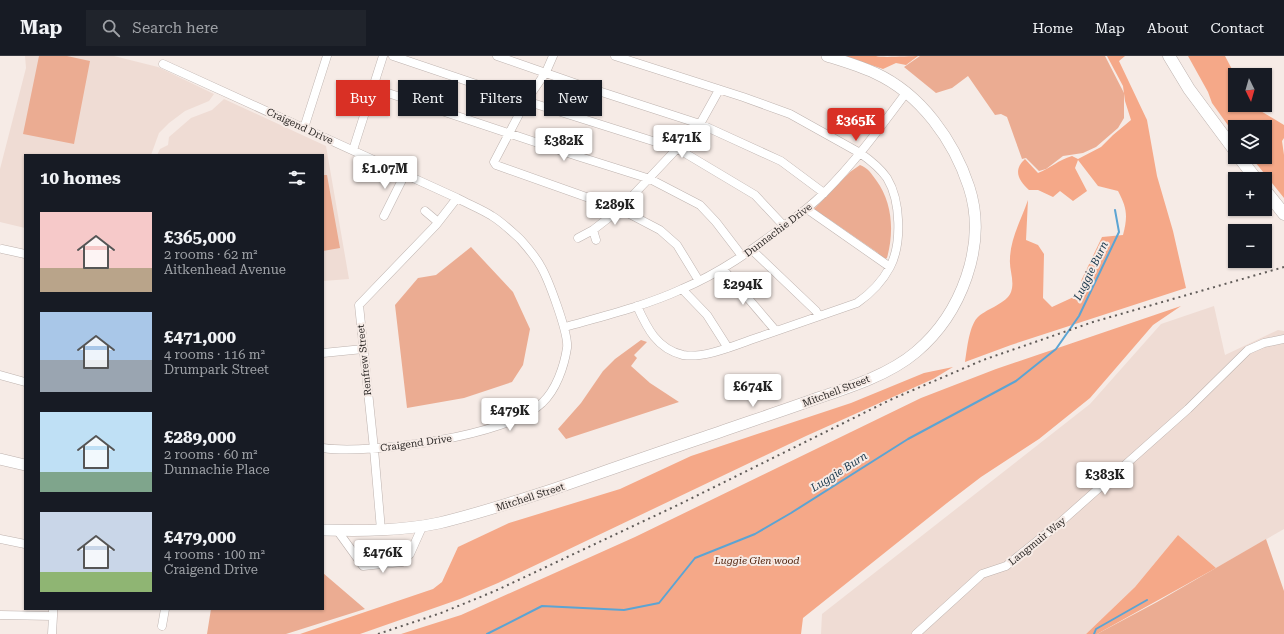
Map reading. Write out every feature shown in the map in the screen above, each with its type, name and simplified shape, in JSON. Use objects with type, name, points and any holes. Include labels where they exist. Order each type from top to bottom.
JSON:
[{"type":"main road","points":[[1169,56],[1190,89],[1228,141]]},
{"type":"main road","points":[[1272,199],[1284,214]]},
{"type":"street","points":[[304,128],[327,56]]},
{"type":"street","points":[[376,80],[383,56]]},
{"type":"street","points":[[393,56],[466,81]]},
{"type":"street","points":[[497,56],[700,124],[781,161],[824,193]]},
{"type":"street","points":[[536,86],[546,72],[553,56]]},
{"type":"street","points":[[615,56],[743,97],[790,114],[860,153],[870,161],[884,175],[891,186],[898,213],[897,242],[890,267],[868,295],[857,303],[728,348],[694,355],[682,354],[672,350],[656,340],[648,330],[637,306]]},
{"type":"street","points":[[639,64],[642,56]]},
{"type":"street","name":"Mitchell Street","points":[[324,530],[381,530],[423,525],[497,508],[820,398],[868,380],[914,353],[930,339],[944,322],[958,298],[972,257],[974,216],[971,191],[952,146],[930,117],[906,93],[875,72],[827,56]]},
{"type":"street","name":"Craigend Drive","points":[[163,64],[457,198],[492,216],[520,239],[541,266],[565,327],[567,347],[562,369],[551,391],[542,403],[525,415],[505,424],[446,440],[374,449],[324,448]]},
{"type":"street","points":[[578,238],[593,230],[620,209],[650,179],[700,124],[719,90]]},
{"type":"street","name":"Dunnachie Drive","points":[[565,327],[637,306],[682,290],[723,269],[752,250],[807,209],[824,193],[860,153],[906,93]]},
{"type":"street","points":[[390,94],[650,179],[700,205],[716,222],[742,256]]},
{"type":"street","points":[[536,104],[678,149],[755,195],[784,226]]},
{"type":"street","points":[[353,150],[364,116]]},
{"type":"street","points":[[518,116],[494,162],[496,165],[620,209],[660,230],[676,245],[699,281]]},
{"type":"street","points":[[384,216],[405,174]]},
{"type":"street","name":"Renfrew Street","points":[[381,530],[359,305],[438,222],[457,198]]},
{"type":"street","points":[[807,209],[890,267]]},
{"type":"street","points":[[425,211],[438,222]]},
{"type":"street","points":[[593,230],[596,240]]},
{"type":"street","points":[[2,249],[24,254]]},
{"type":"street","points":[[752,250],[816,311],[819,316]]},
{"type":"street","points":[[723,269],[776,331]]},
{"type":"street","points":[[682,290],[707,315],[728,348]]},
{"type":"street","name":"Langmuir Way","points":[[916,634],[982,574],[1006,566],[1047,532],[1054,528],[1188,409],[1248,350],[1264,343],[1284,339]]},
{"type":"street","points":[[324,353],[363,349]]},
{"type":"street","points":[[0,375],[24,382]]},
{"type":"street","points":[[0,459],[24,465]]},
{"type":"street","points":[[338,530],[363,566],[402,562],[410,554],[423,525]]},
{"type":"street","points":[[0,539],[24,544]]},
{"type":"street","points":[[162,626],[165,610]]},
{"type":"street","points":[[0,615],[53,613],[52,634]]},
{"type":"shaded area","points":[[25,56],[114,56],[158,67],[214,94],[209,101],[185,111],[169,123],[159,133],[151,154],[24,154],[24,228],[0,222],[0,169],[26,68]]},
{"type":"shaded area","points":[[39,56],[67,56],[90,61],[74,144],[23,134]]},
{"type":"shaded area","points":[[920,56],[1105,56],[1124,93],[1124,118],[1118,128],[1096,147],[1083,153],[1063,156],[1046,169],[1039,171],[1026,158],[1022,159],[1007,117],[1001,114],[995,115],[968,76],[952,88],[936,93],[904,67]]},
{"type":"shaded area","points":[[224,99],[326,146],[349,279],[324,281],[324,154],[158,154],[160,149],[168,145],[169,137],[191,118],[212,110]]},
{"type":"shaded area","points":[[860,165],[867,169],[876,180],[882,189],[889,208],[891,238],[887,258],[883,260],[880,259],[878,253],[826,217],[823,217],[813,210],[850,172]]},
{"type":"shaded area","points":[[324,175],[327,175],[340,248],[324,251]]},
{"type":"shaded area","points":[[471,247],[513,292],[530,329],[523,365],[512,382],[464,398],[407,408],[395,305],[418,278],[436,275]]},
{"type":"shaded area","points":[[1214,306],[1225,355],[1278,330],[1284,331],[1284,529],[1216,568],[1178,535],[1135,587],[1086,634],[821,634],[822,614],[1090,404],[1161,324]]},
{"type":"shaded area","points":[[641,340],[647,342],[634,355],[637,358],[631,366],[650,383],[679,402],[566,439],[558,429],[581,403],[603,371],[615,359]]},
{"type":"shaded area","points":[[1266,539],[1284,591],[1284,634],[1097,634],[1157,602]]},
{"type":"shaded area","points":[[324,574],[365,609],[286,634],[207,634],[211,610],[324,610]]},
{"type":"green space","points":[[844,56],[918,56],[906,65],[896,63],[883,69]]},
{"type":"green space","points":[[1107,56],[1125,56],[1119,61],[1147,120],[1157,176],[1173,231],[1186,288],[1011,345],[965,362],[969,338],[976,320],[983,313],[996,306],[1009,296],[1011,292],[1012,284],[1010,263],[1012,244],[1028,200],[1026,240],[1038,245],[1044,254],[1043,298],[1052,307],[1078,295],[1086,288],[1081,281],[1102,237],[1123,235],[1126,222],[1126,212],[1118,191],[1098,186],[1078,160],[1075,168],[1087,191],[1073,201],[1060,191],[1053,197],[1038,190],[1029,190],[1018,175],[1019,167],[1025,159],[1038,173],[1072,156],[1078,159],[1101,147],[1131,120],[1125,101],[1123,86]]},
{"type":"green space","points":[[1188,56],[1225,56],[1231,68],[1228,68],[1228,112],[1262,112],[1284,125],[1284,138],[1282,141],[1284,155],[1284,198],[1272,183],[1272,172],[1263,172],[1257,164],[1272,164],[1272,120],[1228,120],[1228,125],[1212,103],[1208,92]]},
{"type":"green space","name":"Luggie Glen wood","points":[[1181,306],[1153,325],[1090,398],[1039,439],[981,477],[947,503],[803,618],[801,634],[401,634],[461,615],[635,537],[921,398],[996,369]]},
{"type":"green space","points":[[953,367],[933,379],[806,436],[498,583],[460,599],[360,634],[300,634],[433,589],[442,582],[458,547],[509,523],[620,489],[691,456],[851,403],[924,373]]},
{"type":"green space","points":[[1178,535],[1216,568],[1097,634],[1086,634],[1135,587]]},
{"type":"waterway","name":"Luggie Burn","points":[[487,634],[542,606],[624,610],[659,603],[695,558],[755,534],[908,439],[1016,381],[1056,349],[1079,316],[1119,232],[1115,210]]},
{"type":"waterway","points":[[1094,634],[1096,629],[1147,600]]},
{"type":"railway","points":[[378,634],[441,613],[495,591],[680,504],[890,400],[983,360],[1093,322],[1284,267]]}]
